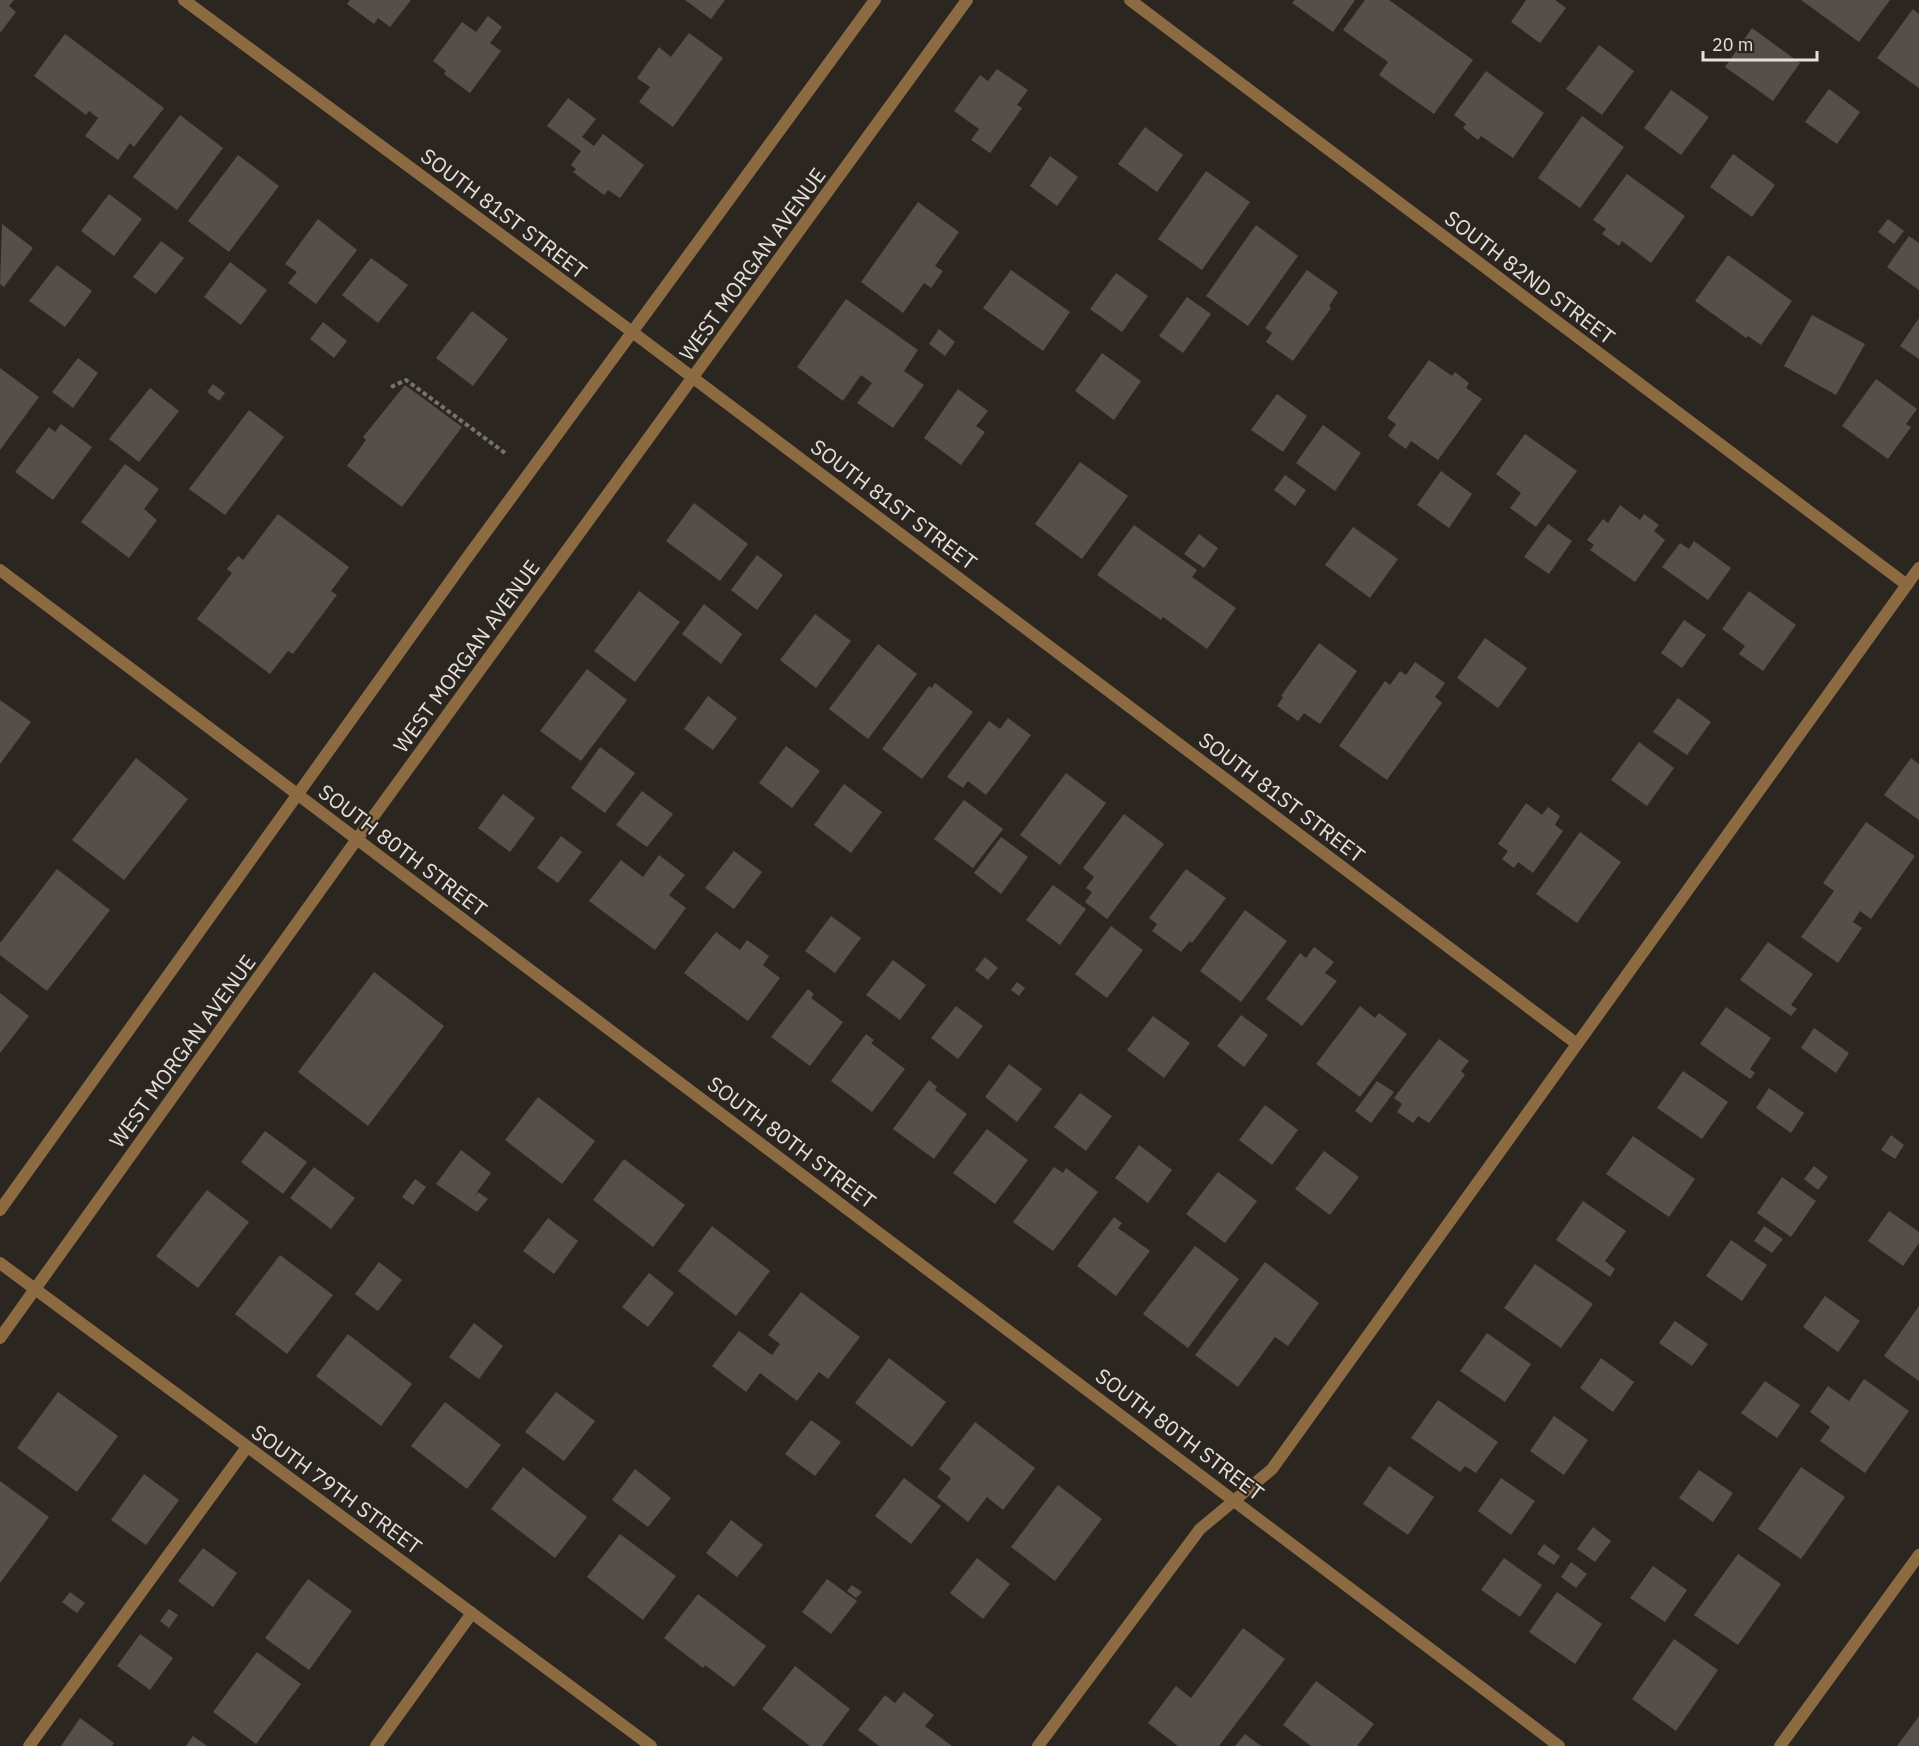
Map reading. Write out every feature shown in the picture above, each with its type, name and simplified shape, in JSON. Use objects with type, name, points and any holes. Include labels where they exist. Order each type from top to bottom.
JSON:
[{"type":"street","name":"SOUTH 81ST STREET","points":[[184,0],[631,331],[1577,1044]]},
{"type":"street","points":[[0,1210],[631,331],[875,0]]},
{"type":"street","name":"WEST MORGAN AVENUE","points":[[0,1338],[357,839],[967,0]]},
{"type":"street","name":"SOUTH 82ND STREET","points":[[1130,0],[1907,585]]},
{"type":"street","points":[[1038,1746],[1200,1529],[1272,1469],[1919,568]]},
{"type":"street","name":"SOUTH 80TH STREET","points":[[0,570],[1559,1746]]},
{"type":"street","name":"SOUTH 79TH STREET","points":[[0,1263],[651,1746]]},
{"type":"street","points":[[29,1746],[247,1447]]},
{"type":"street","points":[[1780,1746],[1919,1555]]},
{"type":"street","points":[[376,1746],[472,1613]]},
{"type":"path","points":[[391,387],[406,380],[506,453]]},
{"type":"building","points":[[0,0],[14,0],[9,6],[16,12],[0,33]]},
{"type":"building","points":[[350,0],[411,0],[390,27],[378,18],[374,24],[347,4]]},
{"type":"building","points":[[685,0],[725,0],[711,19]]},
{"type":"building","points":[[1295,0],[1355,0],[1333,32],[1292,3]]},
{"type":"building","points":[[1365,0],[1389,0],[1473,60],[1434,114],[1379,75],[1388,62],[1343,30]]},
{"type":"building","points":[[1526,0],[1555,0],[1566,8],[1540,43],[1511,22]]},
{"type":"building","points":[[1801,0],[1890,0],[1859,42]]},
{"type":"building","points":[[1913,9],[1919,14],[1919,88],[1877,58]]},
{"type":"building","points":[[488,16],[502,27],[490,43],[501,51],[470,93],[444,74],[446,71],[433,61],[462,22],[476,32]]},
{"type":"building","points":[[1752,28],[1800,63],[1773,101],[1725,67]]},
{"type":"building","points":[[689,33],[723,58],[673,127],[639,102],[650,87],[637,78],[659,47],[671,57]]},
{"type":"building","points":[[65,34],[164,108],[134,147],[130,143],[118,160],[85,136],[98,118],[89,111],[86,115],[34,76]]},
{"type":"building","points":[[1599,45],[1634,71],[1602,115],[1566,89]]},
{"type":"building","points":[[997,69],[1028,90],[1017,105],[1022,108],[990,153],[971,140],[979,129],[954,111],[980,75],[988,81]]},
{"type":"building","points":[[1486,71],[1544,113],[1513,158],[1481,136],[1478,140],[1463,128],[1466,124],[1454,115]]},
{"type":"building","points":[[1829,89],[1860,112],[1837,144],[1805,122]]},
{"type":"building","points":[[1671,90],[1709,117],[1681,155],[1644,128]]},
{"type":"building","points":[[568,98],[596,119],[582,137],[594,146],[603,134],[644,165],[620,198],[608,190],[604,195],[573,172],[576,169],[571,165],[581,151],[547,126]]},
{"type":"building","points":[[180,115],[223,148],[177,210],[133,177]]},
{"type":"building","points":[[1582,116],[1624,147],[1580,208],[1538,178]]},
{"type":"building","points":[[1145,127],[1183,155],[1157,192],[1118,164]]},
{"type":"building","points":[[1733,154],[1775,185],[1752,217],[1710,187]]},
{"type":"building","points":[[238,155],[279,186],[229,252],[188,221]]},
{"type":"building","points":[[1050,156],[1078,177],[1057,206],[1030,186]]},
{"type":"building","points":[[1206,171],[1250,202],[1202,270],[1158,239]]},
{"type":"building","points":[[1627,174],[1685,216],[1651,263],[1622,241],[1619,246],[1602,234],[1606,229],[1593,220]]},
{"type":"building","points":[[109,194],[142,219],[114,256],[81,231]]},
{"type":"building","points":[[918,202],[959,232],[935,266],[943,271],[931,288],[924,283],[903,313],[861,282]]},
{"type":"building","points":[[318,219],[357,250],[316,304],[288,283],[297,272],[285,264]]},
{"type":"building","points":[[1888,219],[1904,231],[1894,244],[1878,232]]},
{"type":"building","points":[[2,224],[33,248],[4,287],[0,284]]},
{"type":"building","points":[[1256,225],[1298,256],[1248,326],[1206,296]]},
{"type":"building","points":[[1909,236],[1919,243],[1919,290],[1887,267]]},
{"type":"building","points":[[161,241],[184,258],[156,294],[133,277]]},
{"type":"building","points":[[1728,255],[1792,301],[1761,345],[1748,336],[1746,338],[1695,301]]},
{"type":"building","points":[[371,258],[408,285],[378,323],[342,295]]},
{"type":"building","points":[[230,262],[267,290],[241,325],[204,297]]},
{"type":"building","points":[[57,265],[92,291],[65,327],[29,301]]},
{"type":"building","points":[[1011,270],[1070,312],[1043,351],[983,308]]},
{"type":"building","points":[[1307,270],[1338,292],[1329,306],[1331,308],[1293,361],[1266,342],[1272,333],[1265,328]]},
{"type":"building","points":[[1116,273],[1148,296],[1122,332],[1090,309]]},
{"type":"building","points":[[1187,297],[1211,314],[1183,353],[1159,336]]},
{"type":"building","points":[[846,299],[918,350],[904,371],[924,385],[893,428],[857,403],[872,383],[861,375],[843,401],[797,367]]},
{"type":"building","points":[[472,311],[508,339],[473,386],[436,358]]},
{"type":"building","points":[[1812,315],[1865,344],[1836,395],[1784,366]]},
{"type":"building","points":[[1919,318],[1919,359],[1900,346]]},
{"type":"building","points":[[323,322],[347,341],[334,358],[310,339]]},
{"type":"building","points":[[939,329],[955,342],[945,356],[929,344]]},
{"type":"building","points":[[1102,353],[1141,381],[1114,420],[1075,391]]},
{"type":"building","points":[[78,358],[98,373],[73,408],[52,392]]},
{"type":"building","points":[[1429,360],[1452,376],[1455,372],[1469,383],[1466,388],[1482,399],[1438,460],[1411,441],[1406,449],[1388,436],[1396,424],[1387,418]]},
{"type":"building","points":[[0,368],[39,397],[0,450]]},
{"type":"building","points":[[1876,379],[1917,409],[1906,424],[1911,427],[1888,459],[1842,426]]},
{"type":"building","points":[[213,384],[225,393],[219,401],[207,392]]},
{"type":"building","points":[[405,385],[462,427],[402,507],[347,466],[366,440],[363,437]]},
{"type":"building","points":[[150,388],[179,411],[139,462],[109,439]]},
{"type":"building","points":[[958,389],[988,411],[976,426],[985,432],[961,465],[924,438]]},
{"type":"building","points":[[1277,394],[1307,416],[1283,452],[1251,430]]},
{"type":"building","points":[[249,410],[284,437],[225,515],[189,489]]},
{"type":"building","points":[[61,424],[92,447],[53,500],[15,472],[49,427],[55,432]]},
{"type":"building","points":[[1323,425],[1361,453],[1335,491],[1296,463]]},
{"type":"building","points":[[1525,434],[1577,471],[1536,527],[1510,508],[1521,493],[1496,474]]},
{"type":"building","points":[[1080,462],[1128,496],[1082,559],[1035,524]]},
{"type":"building","points":[[125,464],[159,489],[144,509],[157,520],[129,558],[81,522]]},
{"type":"building","points":[[1441,471],[1472,494],[1449,528],[1417,505]]},
{"type":"building","points":[[1285,475],[1306,490],[1295,506],[1274,490]]},
{"type":"building","points":[[694,503],[748,544],[720,581],[666,541]]},
{"type":"building","points":[[1620,505],[1640,520],[1644,514],[1659,525],[1654,531],[1665,540],[1635,582],[1590,550],[1594,545],[1587,540],[1603,519],[1608,523]]},
{"type":"building","points":[[278,514],[349,567],[331,591],[337,595],[293,654],[288,651],[270,674],[197,619],[232,573],[227,569],[238,556],[243,560]]},
{"type":"building","points":[[1548,524],[1572,541],[1549,574],[1524,557]]},
{"type":"building","points":[[1134,525],[1197,570],[1192,577],[1236,608],[1207,649],[1163,617],[1161,620],[1097,575]]},
{"type":"building","points":[[1353,527],[1398,559],[1370,598],[1325,565]]},
{"type":"building","points":[[1199,534],[1218,548],[1204,568],[1184,554]]},
{"type":"building","points":[[1694,541],[1731,568],[1708,600],[1662,567],[1680,543],[1689,549]]},
{"type":"building","points":[[757,555],[783,575],[757,610],[731,590]]},
{"type":"building","points":[[639,591],[680,622],[635,682],[594,651]]},
{"type":"building","points":[[1749,591],[1796,625],[1763,671],[1739,654],[1745,646],[1722,629]]},
{"type":"building","points":[[704,604],[742,634],[721,664],[682,634]]},
{"type":"building","points":[[815,614],[851,641],[816,688],[780,660]]},
{"type":"building","points":[[1684,620],[1706,635],[1682,668],[1661,653]]},
{"type":"building","points":[[1485,638],[1527,668],[1498,708],[1457,678]]},
{"type":"building","points":[[1319,643],[1357,671],[1320,724],[1304,713],[1298,721],[1277,706],[1283,697],[1281,696]]},
{"type":"building","points":[[878,644],[917,674],[868,739],[829,709]]},
{"type":"building","points":[[1415,662],[1445,683],[1435,697],[1442,703],[1387,780],[1339,746],[1385,681],[1390,685],[1400,671],[1406,675]]},
{"type":"building","points":[[587,669],[627,700],[581,761],[540,731]]},
{"type":"building","points":[[935,683],[973,712],[922,779],[882,749],[929,686],[932,688]]},
{"type":"building","points":[[708,696],[737,718],[713,750],[684,729]]},
{"type":"building","points":[[1678,698],[1711,722],[1687,755],[1653,732]]},
{"type":"building","points":[[0,700],[31,722],[0,764]]},
{"type":"building","points":[[1008,718],[1031,735],[986,795],[968,781],[963,788],[947,777],[989,721],[1000,729]]},
{"type":"building","points":[[1639,742],[1674,768],[1647,806],[1611,780]]},
{"type":"building","points":[[786,746],[820,771],[792,808],[759,783]]},
{"type":"building","points":[[600,747],[635,773],[605,813],[571,788]]},
{"type":"building","points":[[136,758],[188,799],[124,880],[72,840]]},
{"type":"building","points":[[1911,758],[1919,764],[1919,820],[1884,795]]},
{"type":"building","points":[[1066,773],[1106,803],[1060,865],[1020,835]]},
{"type":"building","points":[[844,784],[882,812],[851,853],[814,825]]},
{"type":"building","points":[[642,791],[673,814],[647,847],[616,825]]},
{"type":"building","points":[[503,794],[535,818],[510,852],[478,828]]},
{"type":"building","points":[[964,800],[1003,829],[973,868],[934,839]]},
{"type":"building","points":[[1526,803],[1542,815],[1548,807],[1560,816],[1555,825],[1563,831],[1533,873],[1518,862],[1514,868],[1502,859],[1508,851],[1498,844]]},
{"type":"building","points":[[1124,814],[1164,844],[1107,919],[1085,902],[1092,892],[1086,888],[1094,877],[1083,868]]},
{"type":"building","points":[[1866,822],[1915,856],[1871,919],[1860,911],[1853,922],[1862,928],[1838,963],[1801,937],[1834,891],[1823,883]]},
{"type":"building","points":[[1580,832],[1621,862],[1577,923],[1536,894]]},
{"type":"building","points":[[561,836],[582,852],[558,883],[537,868]]},
{"type":"building","points":[[1001,837],[1028,857],[1001,894],[974,873]]},
{"type":"building","points":[[734,851],[762,872],[734,909],[705,888]]},
{"type":"building","points":[[659,855],[685,875],[669,895],[686,908],[655,950],[589,901],[621,860],[643,877]]},
{"type":"building","points":[[57,869],[110,910],[47,991],[0,955],[0,943]]},
{"type":"building","points":[[1186,869],[1226,898],[1192,943],[1190,941],[1181,952],[1152,931],[1157,924],[1149,918]]},
{"type":"building","points":[[1053,885],[1086,909],[1060,945],[1026,920]]},
{"type":"building","points":[[1245,910],[1287,941],[1241,1002],[1200,971]]},
{"type":"building","points":[[831,916],[861,938],[835,973],[805,951]]},
{"type":"building","points":[[1111,926],[1143,950],[1107,998],[1075,974]]},
{"type":"building","points":[[716,932],[740,950],[747,940],[769,956],[763,965],[780,978],[748,1021],[684,973]]},
{"type":"building","points":[[1768,942],[1813,974],[1791,1005],[1797,1009],[1791,1016],[1740,980]]},
{"type":"building","points":[[1314,947],[1334,962],[1325,973],[1337,981],[1302,1026],[1266,999],[1300,953],[1306,958]]},
{"type":"building","points":[[985,957],[998,968],[988,980],[975,970]]},
{"type":"building","points":[[893,960],[926,985],[900,1020],[866,995]]},
{"type":"building","points":[[374,972],[444,1026],[368,1126],[298,1072]]},
{"type":"building","points":[[1017,982],[1025,988],[1019,996],[1011,990]]},
{"type":"building","points":[[808,989],[814,994],[811,998],[843,1022],[810,1066],[771,1037]]},
{"type":"building","points":[[0,993],[29,1016],[0,1053]]},
{"type":"building","points":[[956,1006],[983,1026],[958,1059],[931,1038]]},
{"type":"building","points":[[1360,1006],[1375,1018],[1379,1013],[1407,1034],[1360,1097],[1316,1064]]},
{"type":"building","points":[[1726,1007],[1771,1038],[1750,1069],[1755,1073],[1750,1079],[1700,1044]]},
{"type":"building","points":[[1241,1015],[1268,1035],[1244,1067],[1217,1046]]},
{"type":"building","points":[[1153,1016],[1190,1043],[1164,1078],[1127,1050]]},
{"type":"building","points":[[1814,1028],[1849,1053],[1836,1073],[1801,1048]]},
{"type":"building","points":[[866,1034],[874,1040],[871,1043],[905,1069],[872,1112],[831,1081]]},
{"type":"building","points":[[1439,1039],[1469,1061],[1461,1071],[1465,1075],[1429,1123],[1418,1116],[1413,1123],[1397,1112],[1402,1104],[1394,1098]]},
{"type":"building","points":[[1009,1064],[1042,1089],[1017,1122],[985,1097]]},
{"type":"building","points":[[1683,1071],[1728,1102],[1702,1139],[1657,1108]]},
{"type":"building","points":[[929,1080],[937,1087],[935,1090],[967,1114],[934,1159],[893,1129]]},
{"type":"building","points":[[1377,1081],[1394,1092],[1371,1123],[1355,1111]]},
{"type":"building","points":[[1769,1088],[1804,1113],[1791,1133],[1756,1108]]},
{"type":"building","points":[[1080,1093],[1112,1116],[1086,1151],[1054,1127]]},
{"type":"building","points":[[538,1097],[595,1141],[562,1184],[505,1140]]},
{"type":"building","points":[[1265,1105],[1298,1130],[1272,1165],[1239,1140]]},
{"type":"building","points":[[987,1129],[1028,1160],[995,1204],[953,1173]]},
{"type":"building","points":[[265,1131],[307,1162],[283,1194],[241,1162]]},
{"type":"building","points":[[1891,1135],[1904,1145],[1895,1159],[1881,1150]]},
{"type":"building","points":[[1633,1136],[1695,1179],[1669,1217],[1606,1174]]},
{"type":"building","points":[[1139,1145],[1172,1170],[1148,1203],[1115,1178]]},
{"type":"building","points":[[461,1150],[491,1173],[472,1199],[478,1192],[488,1199],[477,1212],[436,1184]]},
{"type":"building","points":[[1324,1151],[1359,1177],[1330,1215],[1295,1189]]},
{"type":"building","points":[[624,1159],[685,1205],[653,1247],[593,1200]]},
{"type":"building","points":[[1814,1166],[1828,1177],[1818,1190],[1804,1179]]},
{"type":"building","points":[[314,1167],[355,1198],[331,1229],[290,1198]]},
{"type":"building","points":[[1054,1167],[1063,1173],[1066,1168],[1098,1192],[1053,1251],[1013,1222]]},
{"type":"building","points":[[1218,1172],[1257,1201],[1225,1243],[1186,1214]]},
{"type":"building","points":[[1782,1177],[1816,1201],[1791,1237],[1757,1213]]},
{"type":"building","points":[[415,1179],[426,1187],[413,1205],[402,1197]]},
{"type":"building","points":[[207,1190],[249,1222],[198,1288],[156,1256]]},
{"type":"building","points":[[1583,1201],[1626,1231],[1605,1261],[1615,1269],[1610,1277],[1556,1240]]},
{"type":"building","points":[[1889,1211],[1919,1232],[1919,1243],[1903,1266],[1868,1241]]},
{"type":"building","points":[[1114,1217],[1122,1223],[1118,1228],[1150,1251],[1116,1296],[1077,1266]]},
{"type":"building","points":[[548,1218],[578,1241],[554,1274],[523,1251]]},
{"type":"building","points":[[712,1226],[770,1271],[736,1316],[678,1271]]},
{"type":"building","points":[[1764,1226],[1783,1239],[1772,1253],[1754,1241]]},
{"type":"building","points":[[1731,1240],[1767,1265],[1742,1301],[1706,1276]]},
{"type":"building","points":[[1195,1246],[1239,1279],[1188,1348],[1143,1314]]},
{"type":"building","points":[[280,1255],[333,1295],[287,1354],[235,1314]]},
{"type":"building","points":[[379,1262],[402,1280],[378,1311],[355,1294]]},
{"type":"building","points":[[1265,1262],[1319,1303],[1288,1346],[1275,1337],[1238,1387],[1195,1355]]},
{"type":"building","points":[[1535,1264],[1593,1304],[1561,1348],[1504,1308]]},
{"type":"building","points":[[649,1273],[674,1293],[648,1327],[622,1307]]},
{"type":"building","points":[[801,1292],[860,1337],[828,1379],[819,1372],[797,1401],[760,1373],[746,1392],[712,1366],[739,1331],[772,1355],[780,1344],[768,1335]]},
{"type":"building","points":[[1825,1296],[1860,1321],[1838,1352],[1803,1327]]},
{"type":"building","points":[[1919,1306],[1919,1381],[1884,1356]]},
{"type":"building","points":[[1675,1321],[1708,1344],[1692,1366],[1659,1343]]},
{"type":"building","points":[[474,1323],[503,1346],[479,1379],[449,1357]]},
{"type":"building","points":[[1487,1333],[1531,1364],[1505,1402],[1460,1371]]},
{"type":"building","points":[[348,1334],[412,1384],[381,1426],[316,1376]]},
{"type":"building","points":[[889,1358],[946,1402],[912,1447],[855,1403]]},
{"type":"building","points":[[1601,1358],[1634,1382],[1613,1412],[1580,1388]]},
{"type":"building","points":[[1864,1379],[1909,1411],[1865,1473],[1820,1441],[1830,1427],[1810,1412],[1828,1386],[1849,1401]]},
{"type":"building","points":[[1765,1381],[1800,1405],[1777,1438],[1741,1413]]},
{"type":"building","points":[[58,1392],[118,1436],[77,1492],[17,1448]]},
{"type":"building","points":[[556,1392],[595,1421],[564,1461],[525,1432]]},
{"type":"building","points":[[1438,1400],[1498,1442],[1476,1473],[1465,1466],[1460,1472],[1411,1438]]},
{"type":"building","points":[[445,1402],[501,1445],[467,1489],[411,1446]]},
{"type":"building","points":[[1554,1416],[1588,1440],[1564,1475],[1530,1451]]},
{"type":"building","points":[[811,1420],[841,1442],[815,1476],[785,1454]]},
{"type":"building","points":[[975,1422],[1035,1468],[1003,1510],[987,1497],[968,1522],[937,1497],[951,1478],[939,1469]]},
{"type":"building","points":[[1389,1466],[1434,1497],[1408,1535],[1363,1504]]},
{"type":"building","points":[[523,1467],[587,1517],[555,1558],[491,1509]]},
{"type":"building","points":[[1801,1467],[1845,1497],[1801,1559],[1758,1529]]},
{"type":"building","points":[[635,1469],[671,1498],[648,1527],[612,1500]]},
{"type":"building","points":[[1699,1470],[1733,1493],[1713,1522],[1679,1498]]},
{"type":"building","points":[[144,1474],[179,1500],[146,1545],[111,1520]]},
{"type":"building","points":[[904,1478],[941,1506],[911,1544],[875,1516]]},
{"type":"building","points":[[1501,1478],[1535,1501],[1511,1535],[1478,1511]]},
{"type":"building","points":[[0,1481],[49,1517],[0,1583]]},
{"type":"building","points":[[1058,1485],[1102,1519],[1055,1581],[1011,1547]]},
{"type":"building","points":[[731,1520],[763,1545],[737,1577],[706,1553]]},
{"type":"building","points":[[1593,1527],[1611,1541],[1595,1562],[1577,1549]]},
{"type":"building","points":[[620,1534],[676,1576],[643,1620],[587,1577]]},
{"type":"building","points":[[1544,1544],[1560,1556],[1554,1565],[1537,1554]]},
{"type":"building","points":[[203,1548],[237,1573],[213,1607],[178,1581]]},
{"type":"building","points":[[1738,1554],[1781,1584],[1738,1645],[1694,1615]]},
{"type":"building","points":[[977,1558],[1010,1584],[983,1619],[950,1593]]},
{"type":"building","points":[[1504,1558],[1542,1585],[1520,1617],[1481,1590]]},
{"type":"building","points":[[1571,1562],[1587,1574],[1576,1588],[1561,1577]]},
{"type":"building","points":[[1653,1566],[1687,1590],[1665,1622],[1630,1598]]},
{"type":"building","points":[[308,1579],[352,1611],[309,1670],[265,1638]]},
{"type":"building","points":[[827,1579],[857,1601],[831,1634],[802,1612]]},
{"type":"building","points":[[852,1585],[862,1592],[856,1598],[847,1591]]},
{"type":"building","points":[[70,1592],[85,1603],[77,1613],[62,1602]]},
{"type":"building","points":[[1557,1592],[1602,1624],[1575,1664],[1529,1632]]},
{"type":"building","points":[[698,1594],[766,1646],[734,1687],[705,1665],[703,1668],[664,1638]]},
{"type":"building","points":[[169,1609],[178,1615],[169,1628],[160,1621]]},
{"type":"building","points":[[1243,1628],[1285,1659],[1219,1746],[1178,1746],[1148,1723],[1176,1686],[1191,1698]]},
{"type":"building","points":[[140,1634],[173,1658],[150,1690],[117,1666]]},
{"type":"building","points":[[1674,1639],[1718,1670],[1676,1731],[1632,1699]]},
{"type":"building","points":[[257,1652],[301,1684],[256,1744],[213,1712]]},
{"type":"building","points":[[795,1666],[850,1709],[822,1746],[810,1746],[762,1709]]},
{"type":"building","points":[[1316,1681],[1374,1724],[1357,1746],[1311,1746],[1283,1725]]},
{"type":"building","points":[[904,1692],[934,1715],[925,1726],[952,1746],[879,1746],[858,1730],[885,1695],[895,1703]]},
{"type":"building","points":[[1919,1716],[1919,1746],[1897,1746]]},
{"type":"building","points":[[80,1718],[114,1743],[112,1746],[61,1746]]},
{"type":"building","points":[[1245,1734],[1261,1746],[1235,1746]]},
{"type":"building","points":[[193,1736],[207,1746],[186,1746]]}]
